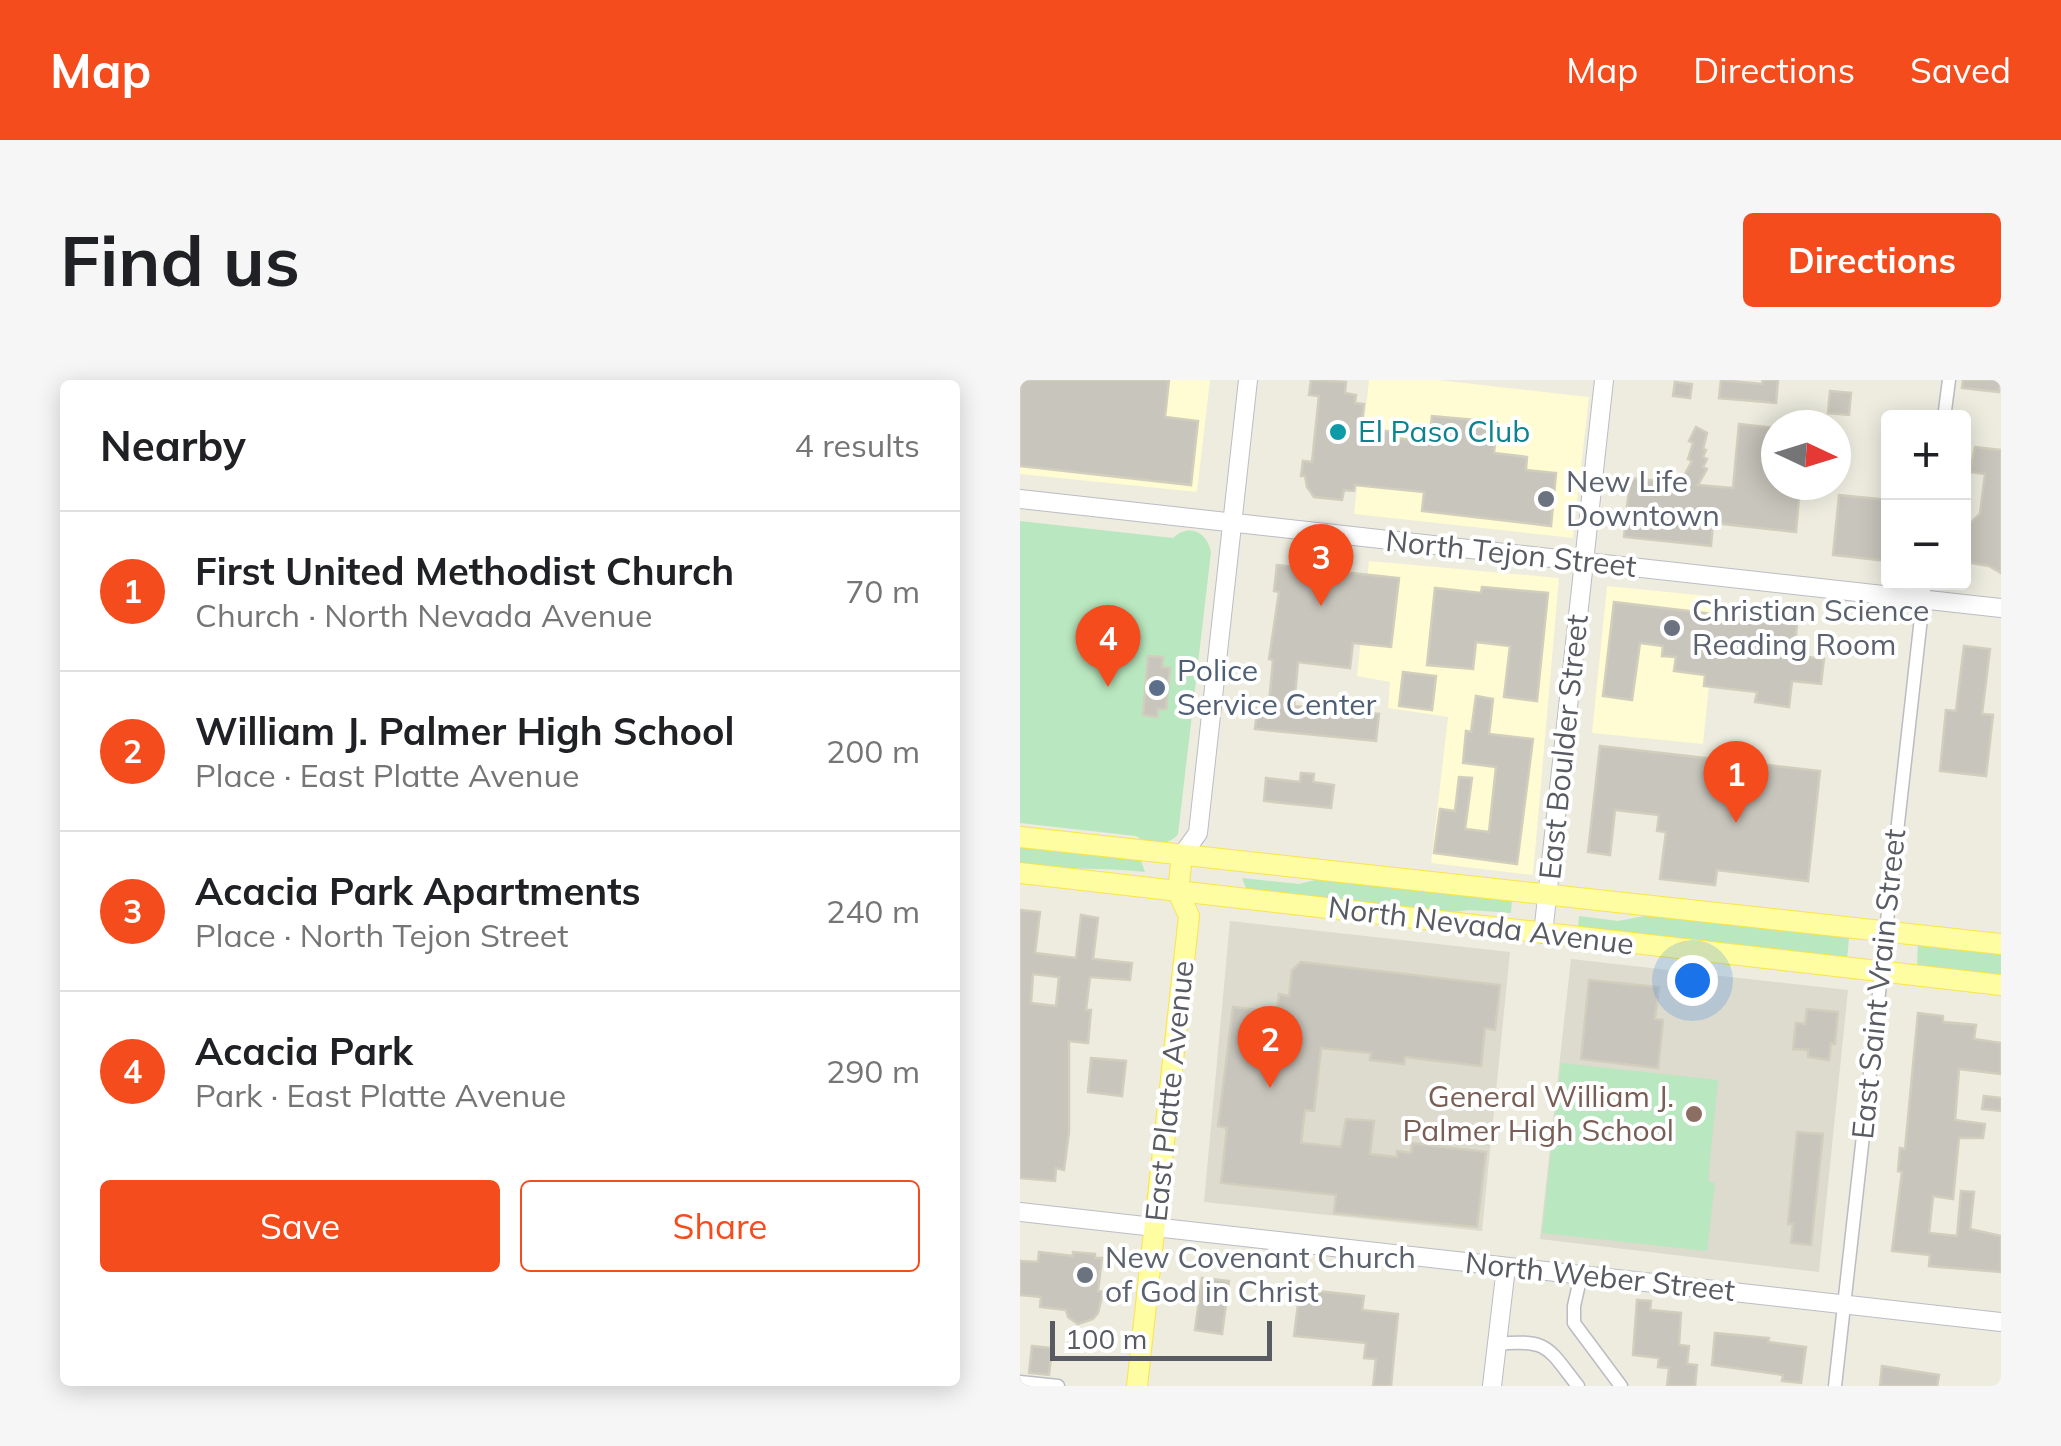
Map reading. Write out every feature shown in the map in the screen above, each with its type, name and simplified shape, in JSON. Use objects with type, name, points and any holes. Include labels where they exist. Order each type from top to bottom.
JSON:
[{"type":"main road","name":"North Nevada Avenue","points":[[1020,837],[2001,944]]},
{"type":"main road","points":[[1178,892],[1182,856]]},
{"type":"main road","points":[[1207,895],[1211,859]]},
{"type":"main road","name":"North Nevada Avenue","points":[[1020,874],[2001,985]]},
{"type":"main road","name":"East Platte Avenue","points":[[1137,1386],[1189,916],[1178,892]]},
{"type":"main road","name":"East Platte Avenue","points":[[1189,916],[1207,895]]},
{"type":"street","points":[[1182,856],[1198,833],[1248,380]]},
{"type":"street","name":"East Boulder Street","points":[[1543,934],[1604,380]]},
{"type":"street","points":[[1945,410],[1949,380]]},
{"type":"street","name":"North Tejon Street","points":[[1020,499],[1584,562],[1924,591],[2001,608]]},
{"type":"street","name":"East Saint Vrain Street","points":[[1835,1386],[1924,591]]},
{"type":"street","points":[[1198,833],[1211,859]]},
{"type":"street","name":"North Weber Street","points":[[1020,1212],[2001,1322]]},
{"type":"street","points":[[1492,1386],[1506,1266]]},
{"type":"street","points":[[1581,1275],[1574,1324],[1621,1386]]},
{"type":"street","points":[[1497,1344],[1530,1341],[1546,1347],[1578,1386]]},
{"type":"street","points":[[1020,1382],[1058,1386]]},
{"type":"shaded area","points":[[1020,380],[1210,380],[1197,492],[1020,474]]},
{"type":"shaded area","points":[[1369,380],[1438,380],[1589,397],[1573,538],[1354,514]]},
{"type":"shaded area","points":[[1369,561],[1559,578],[1533,875],[1431,863],[1448,717],[1388,708],[1390,682],[1357,676]]},
{"type":"shaded area","points":[[1607,586],[1718,597],[1703,744],[1592,733]]},
{"type":"shaded area","name":"General William J. Palmer High School","points":[[1230,921],[1510,952],[1482,1231],[1204,1202]]},
{"type":"shaded area","name":"General William J. Palmer High School","points":[[1571,959],[1848,990],[1819,1272],[1540,1239]]},
{"type":"green space","points":[[1020,521],[1173,538],[1191,531],[1209,545],[1178,834],[1169,841],[1152,843],[1136,836],[1020,823]]},
{"type":"green space","points":[[1020,844],[1140,858],[1145,872],[1020,865]]},
{"type":"green space","points":[[1242,878],[1299,884],[1323,878],[1512,899],[1511,913],[1469,910],[1438,914],[1247,891]]},
{"type":"green space","points":[[1650,915],[1849,937],[1847,960],[1578,931],[1579,916],[1618,921]]},
{"type":"green space","points":[[1918,943],[2001,953],[2001,976],[1917,966]]},
{"type":"green space","points":[[1561,1063],[1718,1080],[1708,1181],[1715,1183],[1707,1251],[1542,1233]]},
{"type":"building","points":[[1020,380],[1169,380],[1165,417],[1198,421],[1191,485],[1020,466]]},
{"type":"building","points":[[1311,380],[1346,382],[1345,393],[1356,395],[1355,403],[1364,404],[1361,429],[1397,432],[1396,438],[1429,442],[1432,416],[1497,422],[1494,453],[1527,457],[1526,470],[1556,473],[1551,526],[1422,511],[1424,492],[1355,485],[1354,491],[1344,490],[1342,500],[1314,497],[1305,476],[1301,476],[1303,461],[1312,462],[1319,396],[1309,395]]},
{"type":"building","points":[[1721,380],[1762,384],[1763,380],[1778,380],[1776,403],[1719,398]]},
{"type":"building","points":[[1963,380],[2000,380],[1999,392],[1962,388]]},
{"type":"building","points":[[1675,382],[1692,384],[1690,398],[1673,396]]},
{"type":"building","points":[[1830,391],[1851,393],[1849,410],[1828,410]]},
{"type":"building","points":[[1739,424],[1761,426],[1761,500],[1799,500],[1796,532],[1713,523],[1711,546],[1624,537],[1630,478],[1680,483],[1692,461],[1688,459],[1693,443],[1689,441],[1696,427],[1707,433],[1703,457],[1707,459],[1703,467],[1707,469],[1698,485],[1733,488]]},
{"type":"building","points":[[1975,447],[2001,450],[2001,573],[1971,562],[1971,522],[1980,514],[1985,474],[1971,472]]},
{"type":"building","points":[[1851,496],[1881,499],[1881,560],[1833,555],[1838,500],[1851,500]]},
{"type":"building","points":[[1277,565],[1399,578],[1391,647],[1353,643],[1350,668],[1298,662],[1294,706],[1379,714],[1376,741],[1255,729],[1258,702],[1269,703],[1273,660],[1269,659],[1279,592],[1274,591]]},
{"type":"building","points":[[1482,587],[1548,593],[1537,701],[1504,697],[1510,646],[1476,642],[1473,669],[1427,665],[1435,588],[1481,593]]},
{"type":"building","points":[[1614,602],[1797,624],[1794,655],[1824,659],[1821,684],[1792,681],[1789,707],[1755,702],[1757,692],[1704,686],[1705,675],[1674,671],[1676,657],[1662,656],[1663,646],[1640,643],[1632,700],[1603,696]]},
{"type":"building","points":[[1964,646],[1990,649],[1982,714],[1993,715],[1986,776],[1940,771],[1946,710],[1956,711]]},
{"type":"building","name":"Police Service Center","points":[[1148,656],[1163,657],[1162,667],[1170,668],[1166,709],[1158,709],[1157,717],[1143,715]]},
{"type":"building","points":[[1403,672],[1436,676],[1432,710],[1399,706]]},
{"type":"building","points":[[1476,696],[1493,699],[1489,734],[1533,739],[1517,864],[1434,853],[1440,809],[1455,811],[1459,777],[1472,778],[1465,829],[1489,832],[1496,767],[1463,763],[1466,731],[1471,732]]},
{"type":"building","points":[[1600,746],[1820,771],[1808,881],[1717,870],[1715,885],[1660,879],[1666,832],[1657,831],[1659,815],[1615,810],[1610,855],[1588,852]]},
{"type":"building","points":[[1301,773],[1314,774],[1313,782],[1334,785],[1331,808],[1264,801],[1266,778],[1300,782]]},
{"type":"building","points":[[1020,910],[1040,912],[1035,953],[1076,958],[1081,915],[1098,918],[1093,959],[1132,963],[1130,980],[1090,977],[1088,1043],[1069,1041],[1069,1132],[1064,1170],[1056,1168],[1055,1181],[1020,1178]],"holes":[[[1033,974],[1059,977],[1056,1006],[1031,1003]]]},
{"type":"building","points":[[1301,962],[1500,985],[1495,1030],[1485,1028],[1481,1066],[1405,1057],[1404,1064],[1370,1060],[1371,1053],[1321,1048],[1314,1111],[1305,1110],[1301,1143],[1341,1147],[1346,1119],[1374,1121],[1370,1154],[1397,1157],[1397,1151],[1411,1153],[1412,1143],[1486,1152],[1477,1227],[1334,1213],[1336,1195],[1221,1183],[1227,1128],[1218,1126],[1233,1007],[1277,1012],[1279,994],[1289,996],[1292,970]]},
{"type":"building","points":[[1589,980],[1659,987],[1655,1019],[1663,1020],[1658,1068],[1581,1059]]},
{"type":"building","points":[[1807,1009],[1838,1012],[1829,1060],[1808,1057],[1808,1050],[1793,1049],[1796,1023],[1805,1024]]},
{"type":"building","points":[[1918,1013],[1943,1016],[1943,1022],[1976,1025],[1974,1039],[2001,1043],[2001,1074],[1959,1069],[1955,1120],[1985,1124],[1983,1138],[1959,1138],[1953,1199],[1933,1196],[1929,1233],[1957,1236],[1961,1191],[1974,1192],[1970,1229],[2001,1236],[2001,1272],[1929,1266],[1930,1255],[1892,1251],[1902,1172],[1898,1171],[1900,1148],[1905,1149]]},
{"type":"building","points":[[1091,1058],[1126,1061],[1122,1096],[1088,1092]]},
{"type":"building","points":[[1984,1096],[2001,1098],[2001,1111],[1982,1109]]},
{"type":"building","points":[[1797,1132],[1823,1134],[1811,1245],[1791,1243],[1793,1224],[1788,1224]]},
{"type":"building","points":[[1039,1252],[1095,1254],[1095,1258],[1102,1258],[1098,1291],[1103,1292],[1093,1319],[1078,1324],[1068,1317],[1066,1310],[1040,1307],[1041,1297],[1020,1295],[1020,1261],[1038,1262]]},
{"type":"building","points":[[1202,1278],[1229,1281],[1222,1334],[1195,1330]]},
{"type":"building","points":[[1300,1289],[1364,1296],[1362,1310],[1398,1314],[1391,1386],[1373,1386],[1376,1359],[1364,1358],[1366,1343],[1294,1336]]},
{"type":"building","points":[[1637,1300],[1651,1301],[1650,1310],[1681,1313],[1679,1345],[1689,1346],[1687,1364],[1697,1365],[1695,1386],[1667,1386],[1669,1368],[1658,1367],[1659,1358],[1633,1355]]},
{"type":"building","points":[[1715,1333],[1769,1338],[1768,1342],[1806,1347],[1801,1383],[1782,1381],[1783,1375],[1712,1365]]},
{"type":"building","points":[[1032,1346],[1052,1348],[1049,1375],[1029,1373]]},
{"type":"building","points":[[1882,1366],[1939,1375],[1937,1386],[1880,1386]]},
{"type":"place","name":"El Paso Club","points":[[1338,432]]},
{"type":"place","name":"New Life Downtown","points":[[1546,499]]},
{"type":"place","name":"Acacia Park Apartments","points":[[1321,606]]},
{"type":"place","name":"Christian Science Reading Room","points":[[1672,628]]},
{"type":"place","name":"Acacia Park","points":[[1108,687]]},
{"type":"place","name":"Police Service Center","points":[[1157,688]]},
{"type":"place","name":"First United Methodist Church","points":[[1736,823]]},
{"type":"place","name":"William J. Palmer High School","points":[[1270,1088]]},
{"type":"place","name":"General William J. Palmer High School","points":[[1694,1114]]},
{"type":"place","name":"New Covenant Church of God in Christ","points":[[1085,1275]]}]
